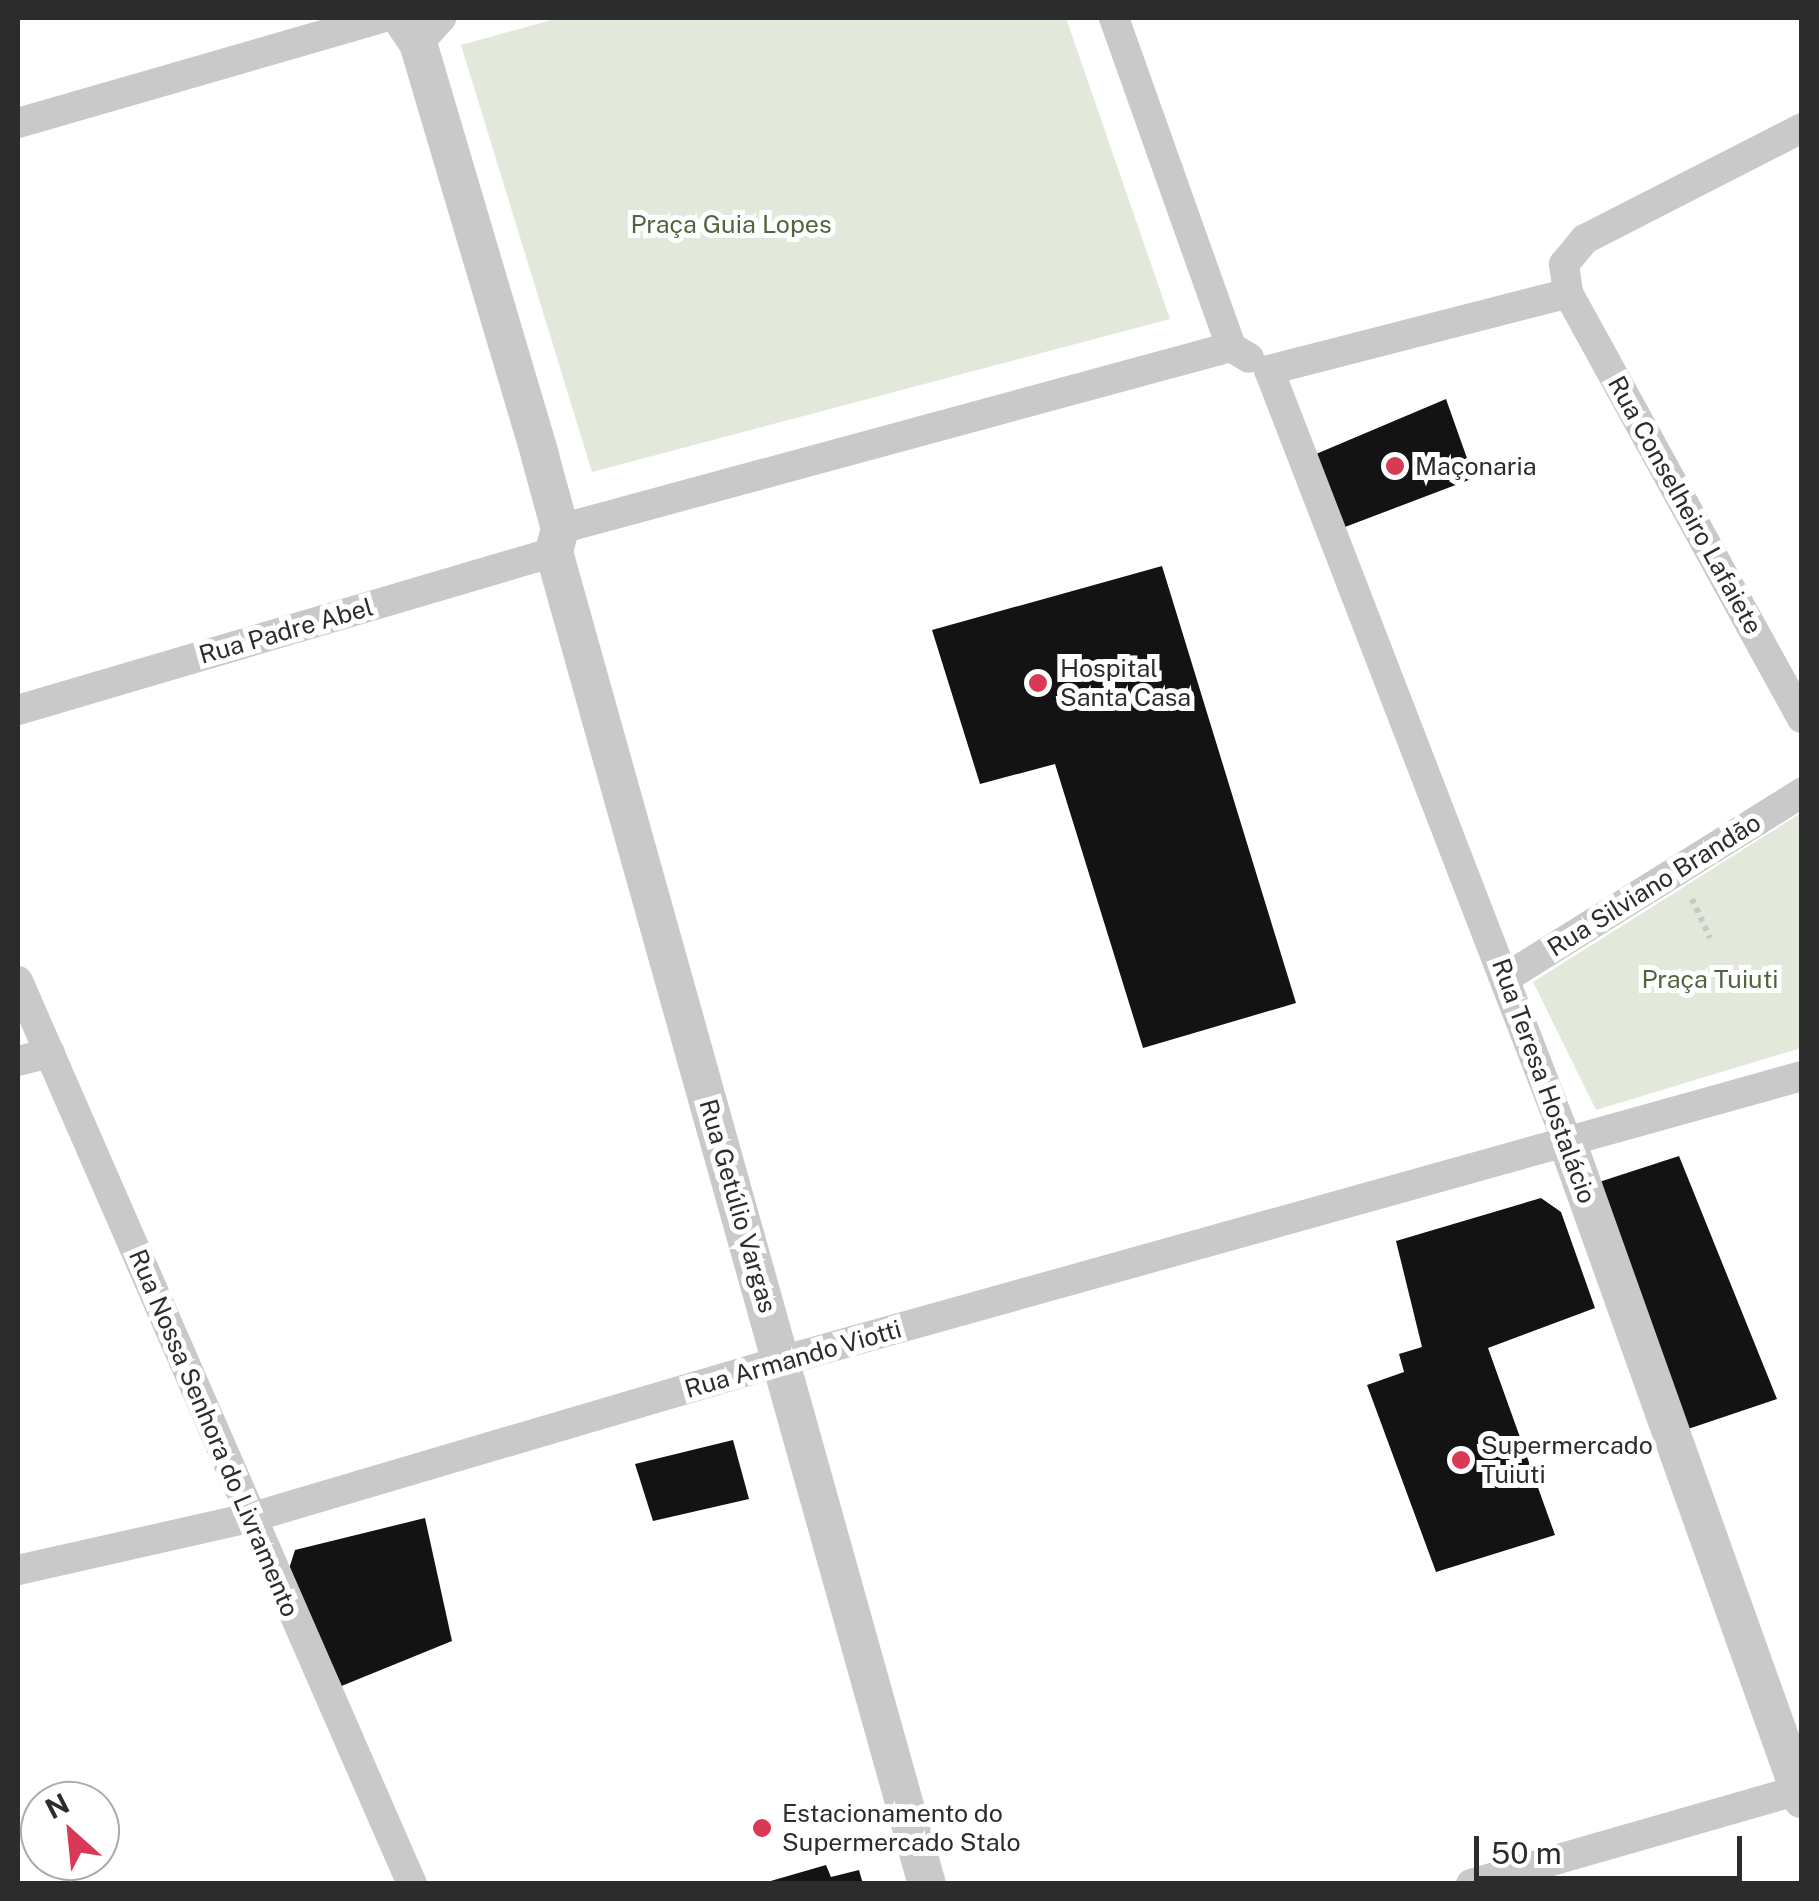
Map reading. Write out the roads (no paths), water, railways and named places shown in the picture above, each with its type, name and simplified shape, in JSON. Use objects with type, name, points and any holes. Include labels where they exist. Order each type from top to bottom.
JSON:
[{"type":"street","points":[[18,123],[382,18]]},
{"type":"street","points":[[1114,18],[1231,347],[1269,370],[1568,293],[1564,264],[1585,239],[1802,128]]},
{"type":"street","points":[[428,23],[557,540],[1231,347]]},
{"type":"street","name":"Rua Conselheiro Lafaiete","points":[[1568,293],[1802,718]]},
{"type":"street","name":"Rua Teresa Hostalácio","points":[[1269,370],[1507,977],[1800,1795]]},
{"type":"street","name":"Rua Padre Abel","points":[[18,710],[557,540]]},
{"type":"street","name":"Rua Getúlio Vargas","points":[[557,540],[928,1884]]},
{"type":"street","name":"Rua Silviano Brandão","points":[[1507,977],[1802,793]]},
{"type":"street","name":"Rua Nossa Senhora do Livramento","points":[[18,981],[249,1518],[412,1884]]},
{"type":"street","points":[[18,1061],[50,1054]]},
{"type":"street","points":[[1568,1144],[1802,1076]]},
{"type":"street","name":"Rua Armando Viotti","points":[[18,1570],[249,1518],[782,1361],[1568,1144]]},
{"type":"street","points":[[1471,1884],[1800,1795]]},
{"type":"place","name":"Maçonaria","points":[[1395,466]]},
{"type":"place","name":"Hospital Santa Casa","points":[[1038,683]]},
{"type":"place","name":"Supermercado Tuiuti","points":[[1461,1460]]},
{"type":"place","name":"Estacionamento do Supermercado Stalo","points":[[762,1828]]},
{"type":"park label","name":"Praça Guia Lopes","points":[[731,224]]},
{"type":"park label","name":"Praça Tuiuti","points":[[1710,979]]}]
